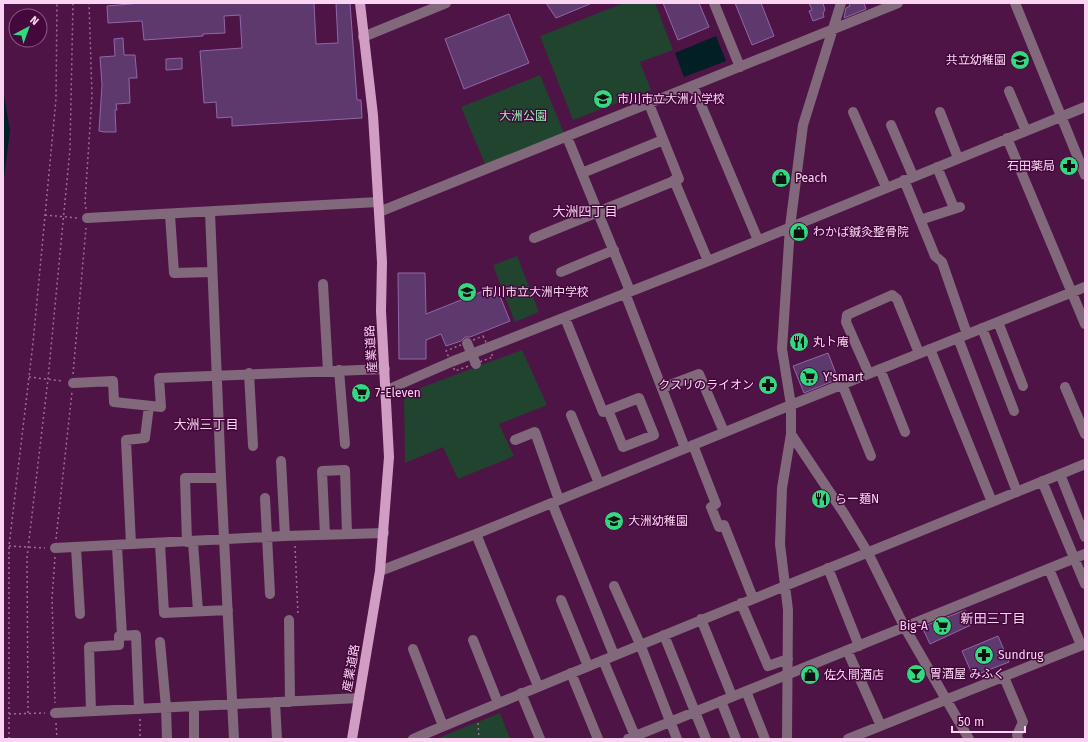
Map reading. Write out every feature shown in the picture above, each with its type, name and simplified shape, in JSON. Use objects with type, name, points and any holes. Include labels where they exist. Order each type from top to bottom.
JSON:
[{"type":"main road","name":"産業道路","points":[[352,739],[380,571],[389,457],[379,207],[373,115],[360,3]]},
{"type":"street","points":[[363,37],[446,3]]},
{"type":"street","points":[[714,3],[740,67]]},
{"type":"street","points":[[787,739],[788,610],[781,537],[782,488],[791,434],[791,405],[782,349],[790,227],[803,125],[840,3]]},
{"type":"street","points":[[87,218],[210,212],[379,207],[567,137],[898,3]]},
{"type":"street","points":[[1015,3],[1085,175]]},
{"type":"street","points":[[693,86],[758,240]]},
{"type":"street","points":[[1009,91],[1026,130]]},
{"type":"street","points":[[534,238],[678,179],[648,104]]},
{"type":"street","points":[[387,390],[451,362],[708,261],[937,166],[1085,107]]},
{"type":"street","points":[[853,112],[886,187]]},
{"type":"street","points":[[940,112],[958,158]]},
{"type":"street","points":[[891,126],[920,220],[935,256],[942,262],[967,334]]},
{"type":"street","points":[[567,137],[614,250],[662,388],[716,504],[711,507],[719,527],[724,525],[753,598]]},
{"type":"street","points":[[1007,138],[1085,324]]},
{"type":"street","points":[[582,174],[663,140]]},
{"type":"street","points":[[920,220],[957,207],[937,166]]},
{"type":"street","points":[[674,180],[708,261]]},
{"type":"street","points":[[210,212],[234,739]]},
{"type":"street","points":[[170,214],[174,273],[212,272]]},
{"type":"street","points":[[561,272],[614,250]]},
{"type":"street","points":[[323,284],[328,371]]},
{"type":"street","points":[[380,571],[476,534],[689,446],[1085,287]]},
{"type":"street","points":[[869,374],[846,322],[847,315],[892,295],[897,298],[919,353]]},
{"type":"street","points":[[565,318],[603,412],[608,410],[639,398],[654,435],[623,447],[608,410]]},
{"type":"street","points":[[998,322],[1023,386]]},
{"type":"street","points":[[982,328],[1014,411]]},
{"type":"street","points":[[958,338],[1017,492]]},
{"type":"street","points":[[467,343],[476,364]]},
{"type":"street","points":[[930,349],[992,502]]},
{"type":"street","points":[[73,383],[113,381],[114,402],[161,407],[159,378],[217,376],[249,373],[385,369]]},
{"type":"street","points":[[880,369],[905,432]]},
{"type":"street","points":[[339,370],[345,444]]},
{"type":"street","points":[[249,373],[253,446]]},
{"type":"street","points":[[662,388],[699,374],[724,432]]},
{"type":"street","points":[[842,384],[871,456]]},
{"type":"street","points":[[1065,388],[1085,434]]},
{"type":"street","points":[[131,544],[126,440],[145,438],[149,406]]},
{"type":"street","points":[[571,415],[599,483]]},
{"type":"street","points":[[515,440],[535,432],[555,501],[614,655]]},
{"type":"street","points":[[791,434],[845,515],[868,553],[905,628],[969,739]]},
{"type":"street","points":[[281,461],[285,536]]},
{"type":"street","points":[[413,739],[786,584],[868,553],[1085,464]]},
{"type":"street","points":[[325,535],[322,471],[345,470],[347,534]]},
{"type":"street","points":[[1060,474],[1085,537]]},
{"type":"street","points":[[198,611],[190,542],[185,478],[221,478]]},
{"type":"street","points":[[1042,482],[1085,584]]},
{"type":"street","points":[[265,498],[270,594]]},
{"type":"street","points":[[55,548],[160,544],[285,536],[384,533]]},
{"type":"street","points":[[476,534],[538,686]]},
{"type":"street","points":[[160,544],[164,613],[228,610]]},
{"type":"street","points":[[116,546],[122,636]]},
{"type":"street","points":[[76,548],[80,614]]},
{"type":"street","points":[[602,660],[631,738],[788,673],[905,628],[1085,554]]},
{"type":"street","points":[[828,568],[859,646]]},
{"type":"street","points":[[850,739],[1083,644],[1049,569]]},
{"type":"street","points":[[614,586],[640,644],[677,739]]},
{"type":"street","points":[[561,600],[588,666]]},
{"type":"street","points":[[740,603],[768,666],[788,658]]},
{"type":"street","points":[[701,619],[732,696]]},
{"type":"street","points":[[289,620],[290,702]]},
{"type":"street","points":[[91,711],[88,647],[119,645],[119,636],[136,635],[139,709]]},
{"type":"street","points":[[664,635],[706,739]]},
{"type":"street","points":[[473,640],[498,703]]},
{"type":"street","points":[[160,642],[166,707],[167,739]]},
{"type":"street","points":[[413,649],[443,726]]},
{"type":"street","points":[[847,650],[881,726]]},
{"type":"street","points":[[572,673],[598,739]]},
{"type":"street","points":[[1004,677],[1023,722],[1017,735],[1018,739]]},
{"type":"street","points":[[746,691],[765,739]]},
{"type":"street","points":[[521,694],[540,739]]},
{"type":"street","points":[[55,713],[359,698]]},
{"type":"street","points":[[721,701],[736,739]]},
{"type":"street","points":[[275,702],[277,739]]},
{"type":"street","points":[[194,706],[194,739]]},
{"type":"path","points":[[9,739],[9,546],[29,377],[56,99],[57,3]]},
{"type":"path","points":[[28,713],[28,547],[48,379],[64,217],[72,117],[73,3]]},
{"type":"path","points":[[57,739],[52,598],[57,517],[69,430],[87,218],[85,202],[92,96],[89,3]]},
{"type":"path","points":[[45,215],[87,218]]},
{"type":"path","points":[[29,377],[73,383]]},
{"type":"path","points":[[289,620],[298,619],[295,536]]},
{"type":"path","points":[[9,546],[55,548]]},
{"type":"path","points":[[139,709],[140,739]]},
{"type":"path","points":[[9,714],[55,713]]},
{"type":"path","points":[[475,713],[480,728],[479,739]]},
{"type":"green space","points":[[624,3],[655,3],[673,50],[640,62],[651,90],[573,120],[540,36]]},
{"type":"green space","name":"大洲公園","points":[[540,75],[564,133],[485,164],[461,107]]},
{"type":"green space","points":[[517,256],[539,312],[515,322],[493,265]]},
{"type":"green space","points":[[522,350],[547,405],[499,424],[514,456],[458,479],[443,447],[405,463],[404,394]]},
{"type":"green space","points":[[500,713],[510,739],[436,739]]},
{"type":"shaded area","points":[[716,36],[726,61],[684,77],[675,53]]},
{"type":"shaded area","points":[[3,90],[10,130],[3,186]]},
{"type":"building","points":[[141,3],[314,3],[316,44],[338,43],[336,3],[350,3],[357,100],[361,100],[362,118],[232,126],[232,117],[217,118],[216,102],[204,103],[200,51],[242,48],[240,15],[224,16],[225,33],[144,40],[142,21],[108,23],[107,6]]},
{"type":"building","points":[[546,3],[592,3],[556,18]]},
{"type":"building","points":[[663,3],[699,3],[709,27],[678,40]]},
{"type":"building","points":[[735,3],[761,3],[774,36],[752,45]]},
{"type":"building","points":[[809,3],[823,3],[825,10],[823,13],[824,17],[813,21],[809,11],[812,10]]},
{"type":"building","points":[[849,3],[864,3],[866,9],[844,18],[846,8],[850,6]]},
{"type":"building","points":[[509,14],[529,63],[464,89],[445,39]]},
{"type":"building","points":[[123,38],[124,55],[135,55],[137,78],[129,78],[130,103],[116,104],[116,132],[99,131],[102,85],[100,57],[115,56],[114,39]]},
{"type":"building","points":[[182,58],[182,69],[166,70],[166,59]]},
{"type":"building","points":[[398,273],[425,273],[426,314],[496,286],[510,321],[470,337],[465,337],[461,341],[446,346],[441,334],[426,340],[426,359],[399,359]]},
{"type":"building","points":[[828,353],[838,379],[804,393],[793,366]]},
{"type":"building","points":[[965,610],[971,625],[930,644],[922,627]]},
{"type":"building","points":[[998,636],[1009,662],[973,676],[962,651]]},
{"type":"place","name":"共立幼稚園","points":[[1020,60]]},
{"type":"place","name":"市川市立大洲小学校","points":[[603,99]]},
{"type":"place","name":"石田薬局","points":[[1069,166]]},
{"type":"place","name":"Peach","points":[[781,178]]},
{"type":"place","name":"わかば鍼灸整骨院","points":[[799,232]]},
{"type":"place","name":"市川市立大洲中学校","points":[[467,292]]},
{"type":"place","name":"丸ト庵","points":[[799,342]]},
{"type":"place","name":"Y'smart","points":[[809,377]]},
{"type":"place","name":"クスリのライオン","points":[[768,385]]},
{"type":"place","name":"7-Eleven","points":[[361,393]]},
{"type":"place","name":"らー麺N","points":[[821,499]]},
{"type":"place","name":"大洲幼稚園","points":[[614,521]]},
{"type":"place","name":"Big-A","points":[[942,626]]},
{"type":"place","name":"Sundrug","points":[[984,655]]},
{"type":"place","name":"胃酒屋 みふく","points":[[916,674]]},
{"type":"place","name":"佐久間酒店","points":[[810,675]]},
{"type":"district","name":"大洲四丁目","points":[[585,211]]},
{"type":"district","name":"大洲三丁目","points":[[206,424]]},
{"type":"district","name":"新田三丁目","points":[[993,618]]}]
